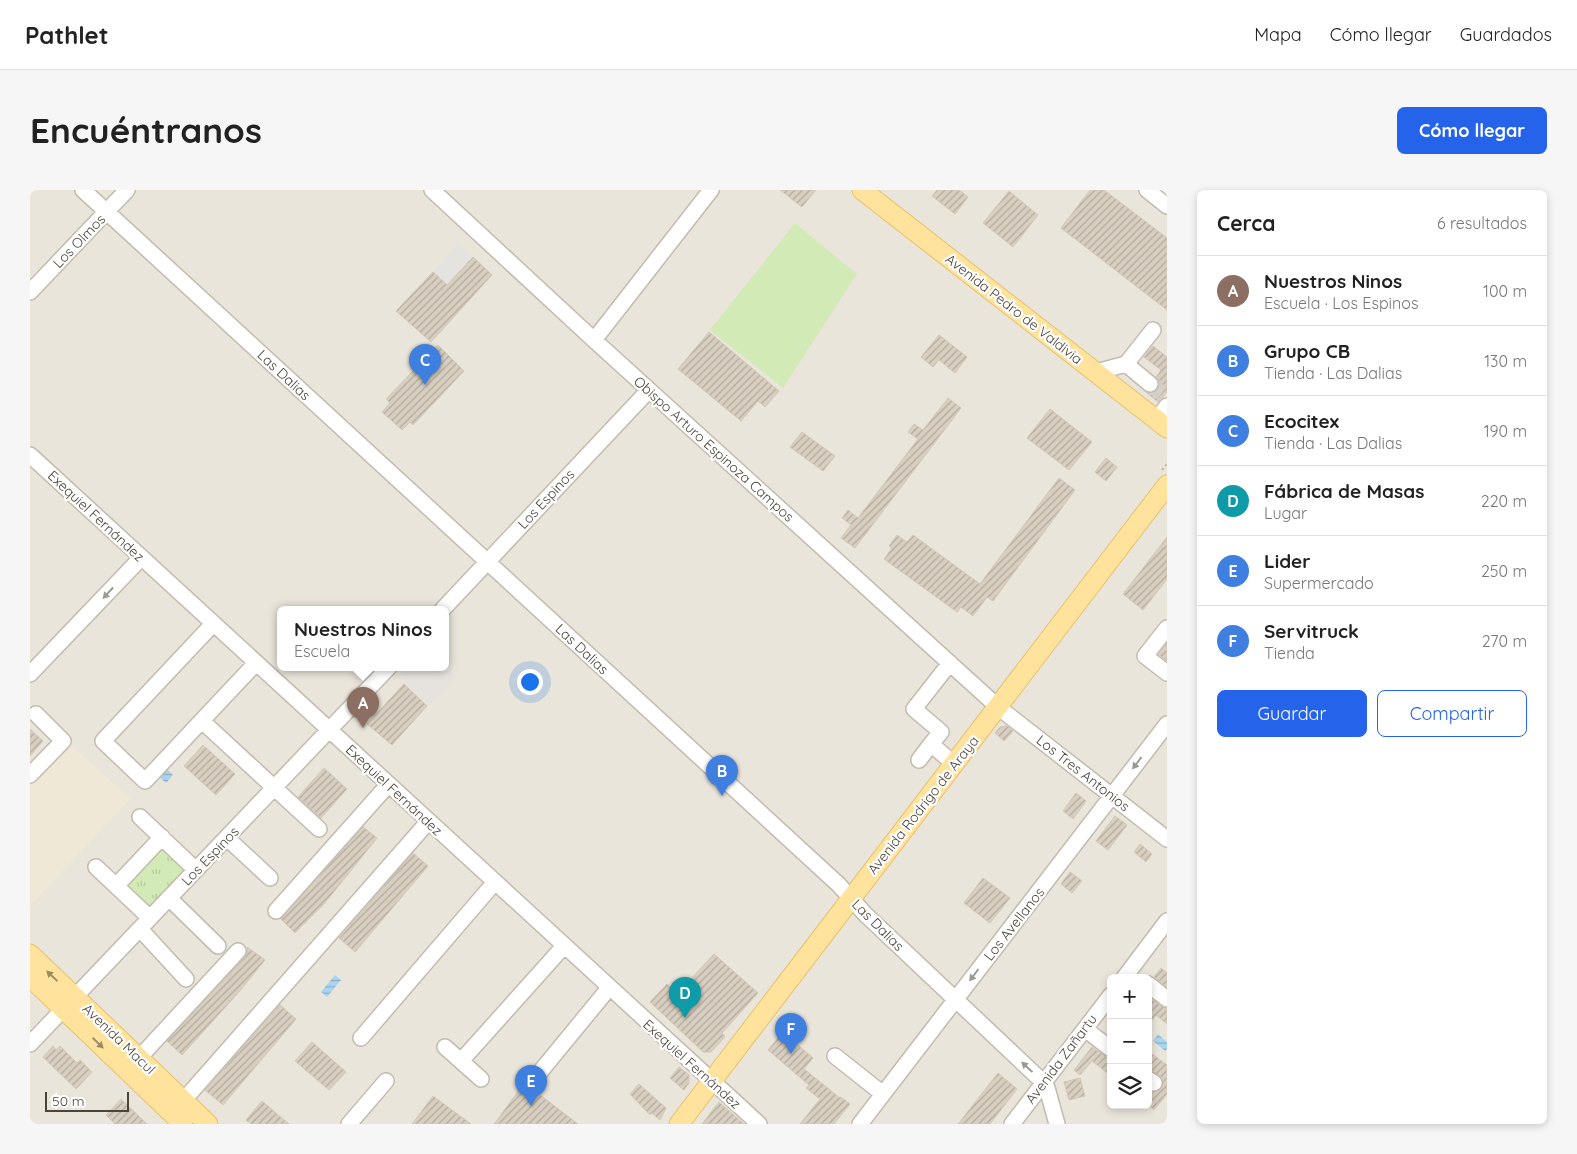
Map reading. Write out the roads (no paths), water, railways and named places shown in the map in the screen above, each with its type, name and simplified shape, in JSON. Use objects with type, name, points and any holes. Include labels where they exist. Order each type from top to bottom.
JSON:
[{"type":"main road","name":"Avenida Pedro de Valdivia","points":[[862,190],[1125,396],[1164,409]]},
{"type":"main road","name":"Avenida Rodrigo de Araya","points":[[679,1124],[1167,485]]},
{"type":"main road","name":"Avenida Macul","points":[[30,954],[69,1003],[183,1124]]},
{"type":"main road","name":"Avenida Macul","points":[[30,977],[69,1003],[139,1058],[208,1124]]},
{"type":"street","name":"Las Dalias","points":[[83,190],[832,879],[865,914],[1044,1083],[1058,1124]]},
{"type":"street","name":"Los Olmos","points":[[30,292],[127,190]]},
{"type":"street","name":"Obispo Arturo Espinoza Campos","points":[[432,190],[998,707]]},
{"type":"street","points":[[594,340],[711,190]]},
{"type":"street","points":[[1147,190],[1167,206]]},
{"type":"street","points":[[1096,372],[1126,364],[1153,330]]},
{"type":"street","points":[[1125,396],[1145,380],[1126,364]]},
{"type":"street","name":"Los Espinos","points":[[446,606],[649,390]]},
{"type":"street","name":"Exequiel Fernández","points":[[30,455],[759,1124]]},
{"type":"street","points":[[30,674],[141,558]]},
{"type":"street","points":[[213,624],[103,741],[145,781],[256,663]]},
{"type":"street","points":[[1167,628],[1145,656],[1167,673]]},
{"type":"street","points":[[919,760],[941,732],[914,709],[950,663]]},
{"type":"street","name":"Los Espinos","points":[[30,1044],[385,671]]},
{"type":"street","name":"Los Tres Antonios","points":[[998,707],[1167,839]]},
{"type":"street","points":[[30,776],[63,740],[36,714]]},
{"type":"street","points":[[202,720],[319,829]]},
{"type":"street","name":"Los Avellanos","points":[[860,1124],[1167,724]]},
{"type":"street","points":[[931,744],[954,764]]},
{"type":"street","points":[[276,911],[388,785]]},
{"type":"street","points":[[140,817],[196,870]]},
{"type":"street","points":[[183,1100],[428,822]]},
{"type":"street","points":[[116,886],[162,837]]},
{"type":"street","points":[[227,838],[270,878]]},
{"type":"street","points":[[96,867],[116,886],[186,979]]},
{"type":"street","points":[[361,1038],[495,882]]},
{"type":"street","points":[[169,898],[218,946]]},
{"type":"street","points":[[1133,974],[1167,921]]},
{"type":"street","points":[[461,1061],[564,946]]},
{"type":"street","points":[[139,1058],[238,951]]},
{"type":"street","points":[[1152,987],[1167,999]]},
{"type":"street","points":[[531,1083],[609,988]]},
{"type":"street","name":"Avenida Zañartu","points":[[1012,1124],[1107,1000]]},
{"type":"street","points":[[1085,1028],[1107,1046]]},
{"type":"street","points":[[445,1047],[481,1079]]},
{"type":"street","points":[[835,1056],[883,1094]]},
{"type":"street","points":[[349,1124],[386,1081]]},
{"type":"water","points":[[164,766],[173,775],[166,783],[156,774]]},
{"type":"water","points":[[335,975],[341,980],[327,997],[321,992]]},
{"type":"water","points":[[1158,1034],[1167,1042],[1167,1049],[1165,1051],[1153,1041]]},
{"type":"tunnel","points":[[1150,384],[1164,395]]},
{"type":"place","name":"Ecocitex","points":[[425,385]]},
{"type":"place","name":"Nuestros Ninos","points":[[363,728]]},
{"type":"place","name":"Grupo CB","points":[[722,796]]},
{"type":"place","name":"Fábrica de Masas","points":[[685,1018]]},
{"type":"place","name":"Servitruck","points":[[791,1054]]},
{"type":"place","name":"Lider","points":[[531,1106]]}]
